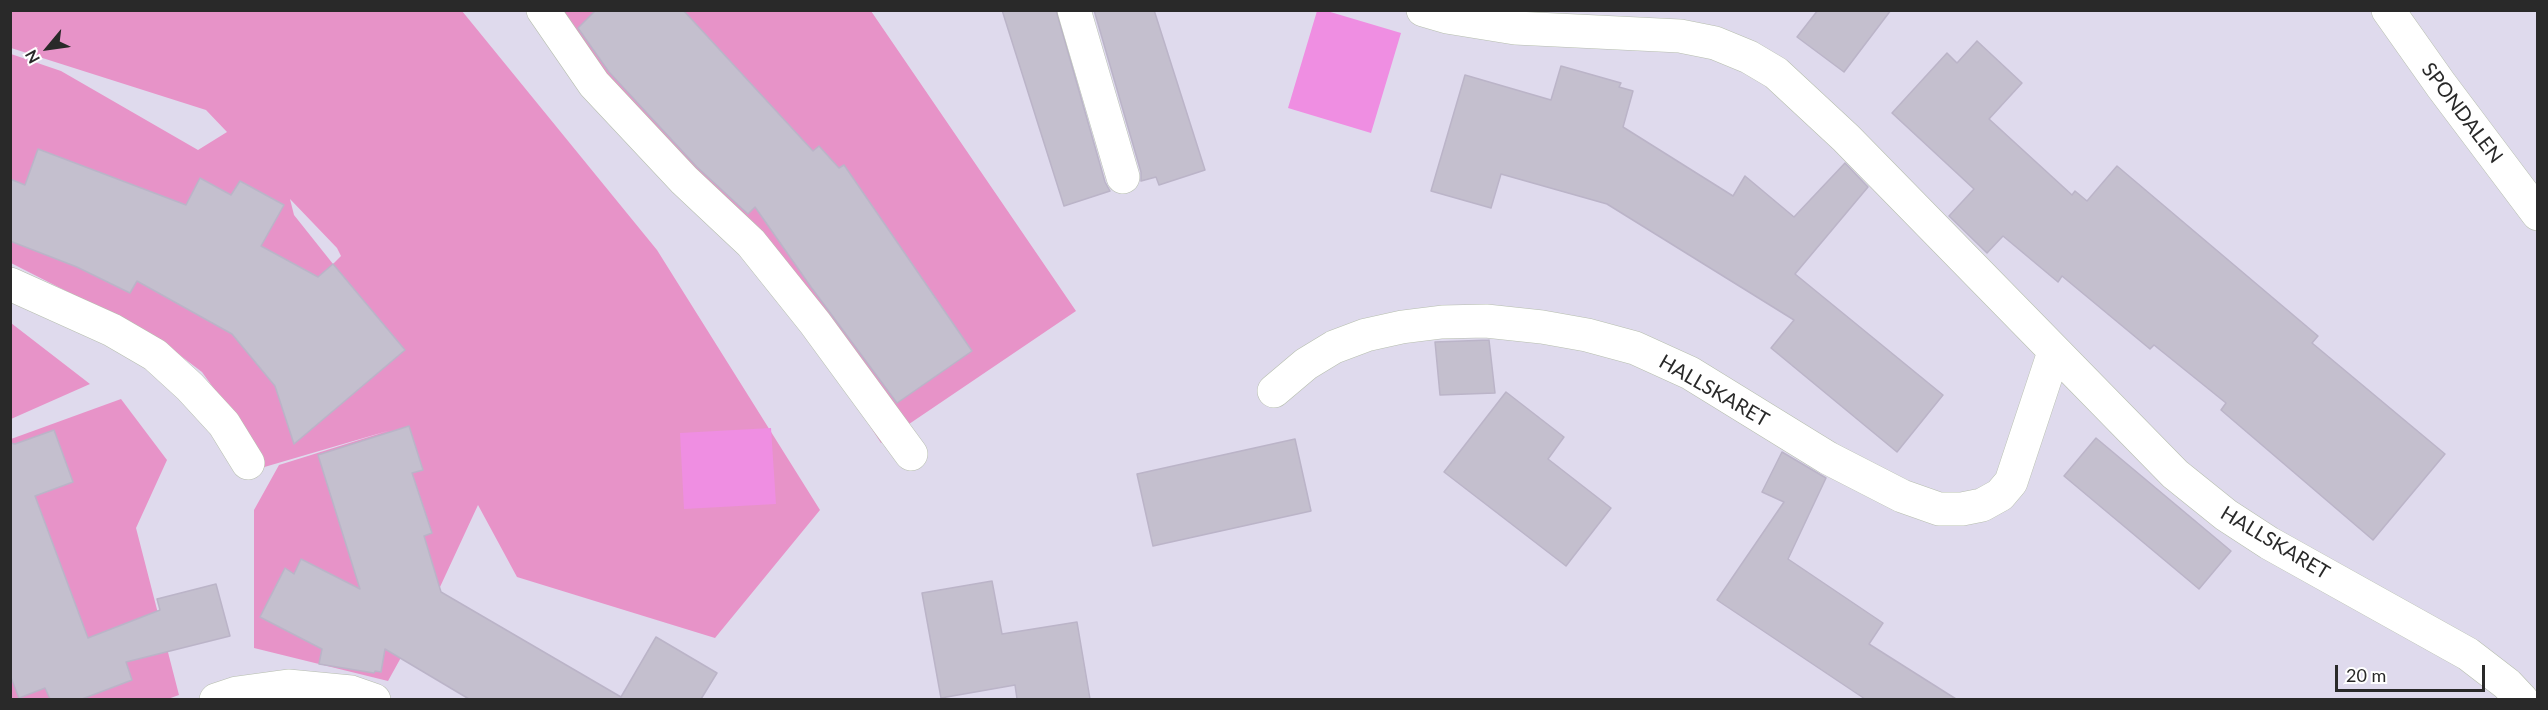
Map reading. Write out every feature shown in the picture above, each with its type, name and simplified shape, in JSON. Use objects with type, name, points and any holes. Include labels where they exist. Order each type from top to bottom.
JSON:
[{"type":"street","points":[[543,10],[594,84],[684,180],[751,243],[815,323],[911,454]]},
{"type":"street","points":[[1074,10],[1123,177]]},
{"type":"street","name":"HALLSKARET","points":[[1423,10],[1447,17],[1515,28],[1680,36],[1715,43],[1749,57],[1776,73],[1809,103],[2175,474],[2226,515],[2269,543],[2468,654],[2522,699]]},
{"type":"street","name":"SPONDALEN","points":[[2388,10],[2538,214]]},
{"type":"street","points":[[10,284],[112,330],[155,355],[190,387],[224,424],[248,464]]},
{"type":"street","name":"HALLSKARET","points":[[1274,391],[1306,364],[1335,347],[1366,334],[1442,322],[1486,321],[1542,327],[1587,335],[1635,348],[1690,373],[1828,458],[1902,496],[1939,509],[1962,509],[1982,506],[2001,495],[2011,482],[2054,352]]},
{"type":"street","points":[[216,699],[237,693],[288,686],[351,692],[374,699]]},
{"type":"shaded area","points":[[11,11],[462,11],[657,250],[820,510],[715,638],[517,577],[478,505],[440,587],[388,681],[254,648],[254,510],[279,465],[391,430],[261,468],[230,411],[202,372],[173,350],[123,320],[11,263],[11,54],[61,71],[198,150],[227,132],[206,110],[11,48]],"holes":[[[290,199],[337,248],[341,256],[333,264],[294,215]]]},
{"type":"shaded area","points":[[551,11],[871,11],[1076,311],[881,443],[751,243]]},
{"type":"shaded area","points":[[1317,11],[1327,11],[1401,33],[1371,133],[1288,108]]},
{"type":"shaded area","points":[[11,323],[90,384],[11,419]]},
{"type":"shaded area","points":[[121,399],[167,460],[136,528],[179,695],[165,700],[11,700],[11,439]]},
{"type":"shaded area","points":[[771,428],[776,504],[684,509],[680,433]]},
{"type":"building","points":[[596,10],[683,10],[813,151],[819,146],[839,168],[844,165],[972,351],[897,403],[755,207],[748,214],[697,167],[609,72],[578,28]]},
{"type":"building","points":[[1002,10],[1056,10],[1105,182],[1110,191],[1064,206]]},
{"type":"building","points":[[1094,10],[1154,10],[1205,170],[1159,185],[1156,177],[1141,181],[1141,172]]},
{"type":"building","points":[[1818,10],[1891,10],[1844,72],[1797,37]]},
{"type":"building","points":[[1977,41],[2022,83],[1989,119],[2072,195],[2075,191],[2087,201],[2117,166],[2318,336],[2312,343],[2445,454],[2373,540],[2221,410],[2226,403],[2154,345],[2150,349],[2062,276],[2058,282],[2003,236],[1987,253],[1949,216],[1974,189],[1892,113],[1947,53],[1957,63]]},
{"type":"building","points":[[1561,66],[1621,83],[1619,87],[1633,91],[1623,127],[1733,196],[1745,176],[1794,217],[1845,163],[1868,187],[1795,274],[1943,395],[1897,452],[1771,348],[1794,320],[1607,204],[1501,174],[1491,208],[1431,191],[1465,75],[1551,100]]},
{"type":"building","points":[[38,149],[186,205],[200,178],[231,195],[240,181],[284,205],[261,246],[318,277],[333,264],[405,350],[294,444],[275,386],[232,334],[137,281],[130,293],[77,267],[10,241],[10,179],[25,185]]},
{"type":"building","points":[[1489,340],[1495,393],[1440,395],[1435,342]]},
{"type":"building","points":[[1506,392],[1564,437],[1548,459],[1611,508],[1566,566],[1444,472]]},
{"type":"building","points":[[409,426],[423,470],[412,473],[432,533],[424,536],[441,592],[621,697],[656,637],[717,673],[701,699],[469,699],[385,649],[381,672],[375,671],[374,673],[319,664],[322,649],[260,617],[285,568],[294,574],[301,559],[360,589],[318,455]]},
{"type":"building","points":[[54,430],[73,482],[35,496],[88,638],[160,610],[157,599],[216,584],[230,636],[126,662],[132,680],[82,699],[50,699],[45,688],[19,698],[10,675],[10,443],[15,444]]},
{"type":"building","points":[[2096,438],[2231,551],[2199,589],[2064,476]]},
{"type":"building","points":[[1295,439],[1311,511],[1153,546],[1137,474]]},
{"type":"building","points":[[1782,452],[1826,478],[1788,559],[1883,623],[1869,644],[1956,699],[1865,699],[1717,600],[1784,502],[1762,492]]},
{"type":"building","points":[[992,581],[1002,634],[1077,622],[1090,699],[1017,699],[1015,685],[941,698],[922,593]]}]
